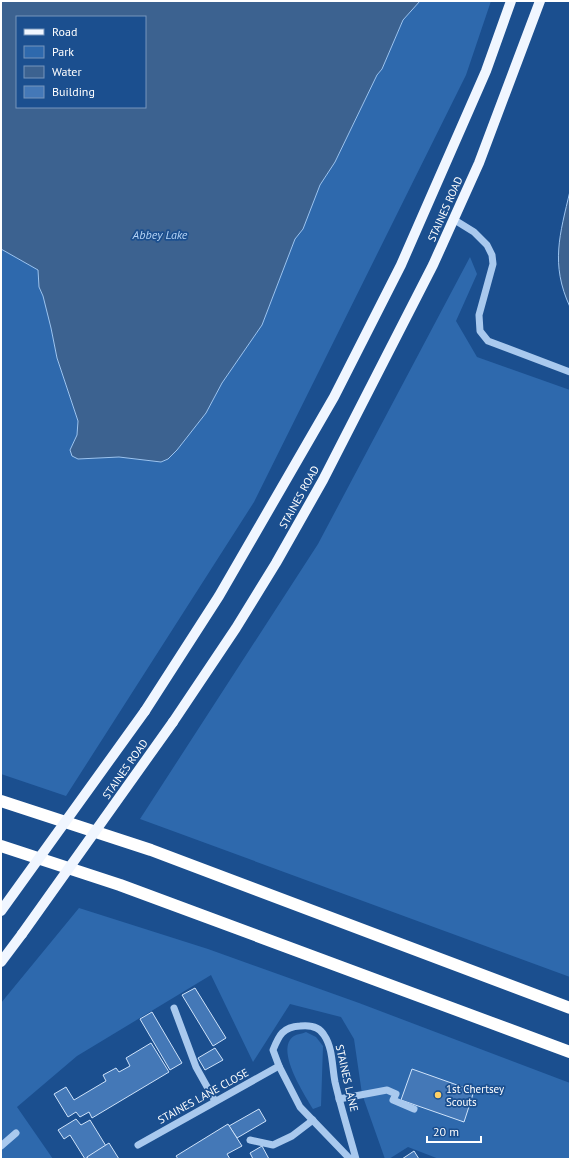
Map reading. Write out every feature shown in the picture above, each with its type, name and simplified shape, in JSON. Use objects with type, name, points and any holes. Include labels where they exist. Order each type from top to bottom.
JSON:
[{"type":"highway","points":[[1,801],[151,850],[570,1008]]},
{"type":"highway","points":[[1,846],[120,885],[570,1052]]},
{"type":"main road","name":"STAINES ROAD","points":[[1,911],[145,711],[219,596],[334,397],[401,265],[486,71],[511,1]]},
{"type":"main road","name":"STAINES ROAD","points":[[1,962],[173,722],[236,628],[276,563],[323,480],[430,273],[479,163],[540,1]]},
{"type":"street","points":[[453,219],[474,232],[487,245],[492,255],[492,269],[479,315],[480,331],[488,341],[570,372]]},
{"type":"street","points":[[174,1008],[196,1067],[215,1101]]},
{"type":"street","name":"STAINES LANE","points":[[350,1159],[300,1107],[279,1066],[273,1050],[280,1035],[290,1026],[314,1026],[324,1034],[330,1050],[333,1073],[339,1099],[356,1159]]},
{"type":"street","name":"STAINES LANE CLOSE","points":[[138,1145],[279,1066]]},
{"type":"street","points":[[339,1099],[387,1090],[396,1094],[393,1100],[414,1109]]},
{"type":"street","points":[[250,1140],[273,1144],[292,1136],[313,1120]]},
{"type":"street","points":[[1,1146],[16,1134]]},
{"type":"green space","points":[[420,1],[491,1],[466,75],[254,502],[66,796],[1,774],[1,249],[38,270],[39,287],[52,328],[57,358],[78,421],[77,435],[70,450],[78,459],[119,457],[161,462],[168,459],[177,450],[206,413],[222,383],[262,325],[295,239],[303,228],[320,185],[335,162],[377,75],[382,69],[403,20]]},
{"type":"green space","points":[[470,257],[477,274],[456,321],[477,357],[570,390],[570,977],[140,819],[318,544]]},
{"type":"green space","points":[[79,908],[208,949],[359,1003],[570,1083],[570,1159],[439,1159],[408,1147],[389,1159],[385,1159],[362,1094],[354,1039],[341,1017],[290,1004],[253,1062],[211,975],[77,1056],[17,1107],[53,1159],[1,1159],[1,1003]]},
{"type":"green space","points":[[306,1032],[316,1037],[323,1046],[321,1106],[313,1109],[293,1072],[287,1051],[289,1042],[294,1036]]},
{"type":"water","name":"Abbey Lake","points":[[1,1],[420,1],[403,20],[382,69],[377,75],[335,162],[320,185],[303,229],[295,239],[262,325],[222,383],[206,413],[177,450],[168,459],[161,462],[119,457],[78,459],[72,456],[70,450],[77,435],[78,421],[57,358],[43,296],[39,287],[38,270],[1,249]]},
{"type":"water","points":[[570,191],[570,307],[560,277],[559,249],[560,235]]},
{"type":"building","points":[[195,988],[226,1038],[213,1046],[182,995]]},
{"type":"building","points":[[152,1012],[182,1063],[170,1070],[140,1019]]},
{"type":"building","points":[[151,1043],[169,1072],[92,1118],[89,1112],[80,1117],[76,1112],[68,1117],[54,1094],[66,1087],[74,1100],[106,1081],[103,1075],[116,1068],[119,1072],[130,1066],[126,1058]]},
{"type":"building","points":[[215,1048],[223,1060],[205,1070],[198,1058]]},
{"type":"building","name":"1st Chertsey Scouts","points":[[412,1069],[474,1091],[464,1122],[401,1100]]},
{"type":"building","points":[[259,1109],[266,1121],[237,1138],[229,1126]]},
{"type":"building","points":[[76,1119],[81,1125],[90,1120],[106,1146],[85,1159],[70,1135],[64,1139],[58,1130]]},
{"type":"building","points":[[228,1124],[242,1146],[227,1154],[230,1159],[178,1159],[176,1156]]},
{"type":"building","points":[[109,1143],[119,1159],[88,1159],[87,1157]]},
{"type":"building","points":[[262,1146],[269,1159],[253,1159],[250,1153]]},
{"type":"building","points":[[414,1151],[419,1159],[402,1159]]},
{"type":"place","name":"1st Chertsey Scouts","points":[[438,1095]]}]
